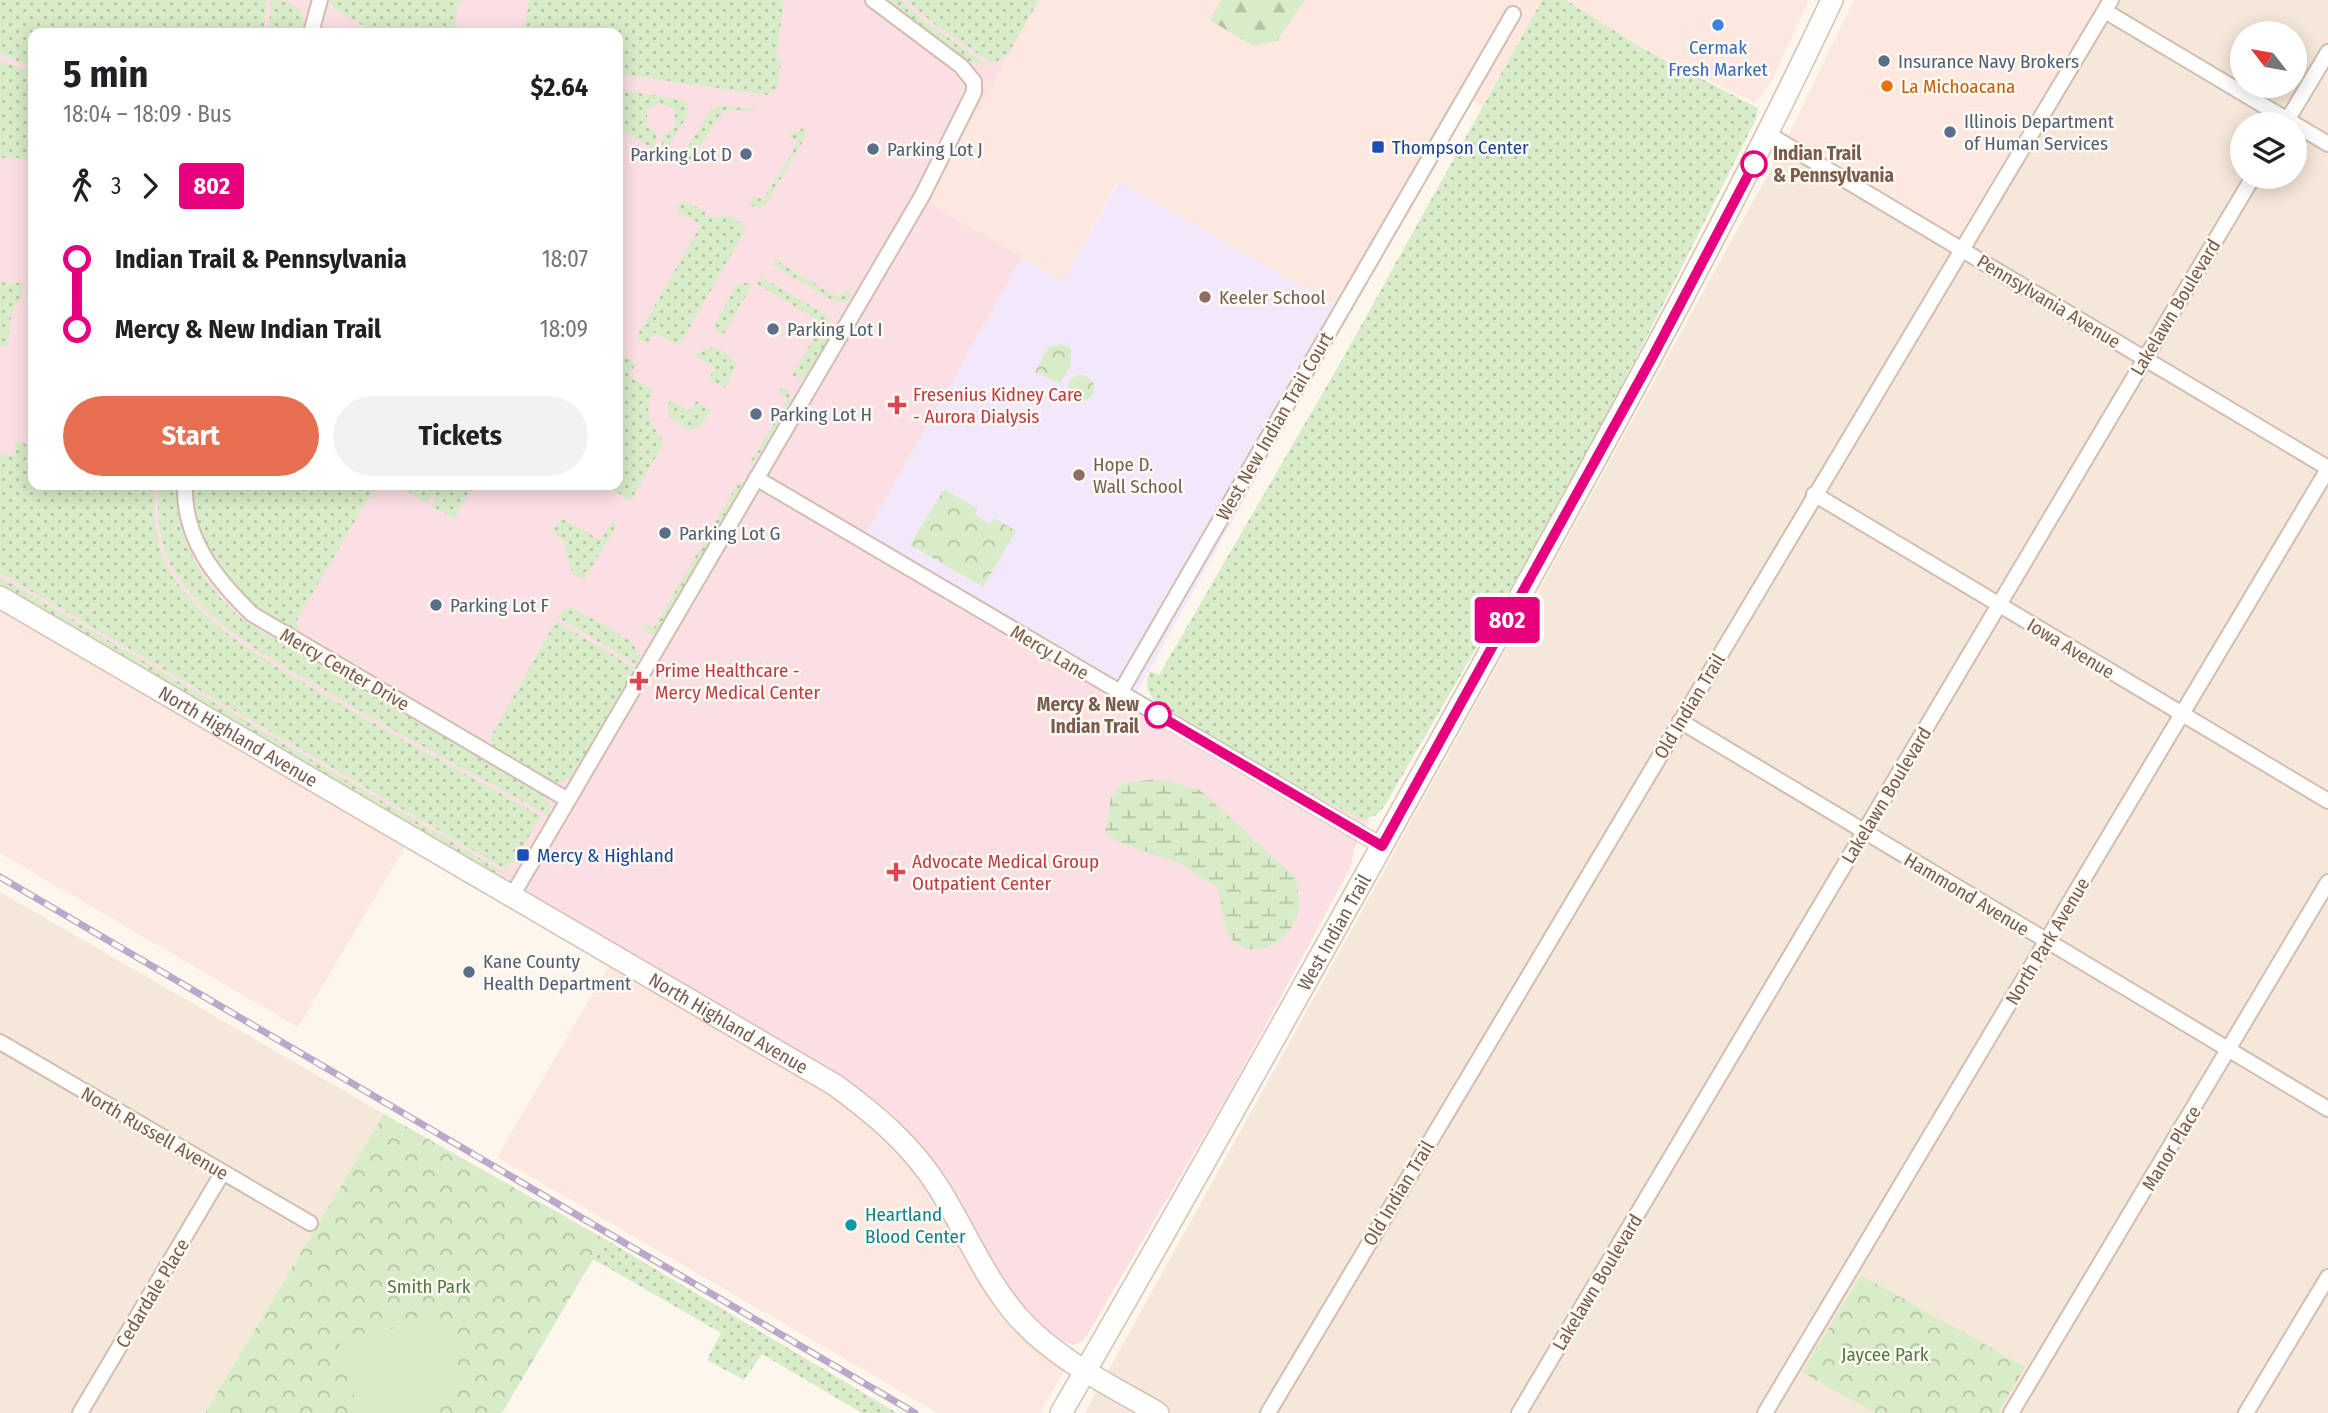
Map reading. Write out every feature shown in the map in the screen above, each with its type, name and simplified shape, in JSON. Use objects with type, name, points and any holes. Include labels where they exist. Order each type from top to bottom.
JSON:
[{"type":"main road","name":"West Indian Trail","points":[[1060,1413],[1382,846],[1653,356],[1768,134],[1832,0]]},
{"type":"main road","name":"North Highland Avenue","points":[[0,597],[827,1080],[868,1110],[916,1156],[1011,1308],[1044,1342],[1085,1371],[1158,1413]]},
{"type":"street","points":[[304,0],[319,4],[312,28]]},
{"type":"street","points":[[512,896],[922,196],[974,92],[974,82],[961,66],[873,0]]},
{"type":"street","points":[[2108,5],[2271,112]]},
{"type":"street","name":"Old Indian Trail","points":[[1268,1413],[2108,5]]},
{"type":"street","name":"West New Indian Trail Court","points":[[1119,693],[1513,14]]},
{"type":"street","points":[[2292,112],[2328,52]]},
{"type":"street","points":[[2307,133],[2328,144]]},
{"type":"street","name":"Pennsylvania Avenue","points":[[1768,134],[2328,469]]},
{"type":"street","name":"Lakelawn Boulevard","points":[[1519,1413],[2246,189]]},
{"type":"street","name":"North Park Avenue","points":[[1765,1413],[2328,469]]},
{"type":"street","name":"Mercy Lane","points":[[756,478],[1382,846]]},
{"type":"street","name":"Mercy Center Drive","points":[[186,490],[192,527],[203,559],[217,579],[252,614],[568,800]]},
{"type":"street","name":"Iowa Avenue","points":[[1814,494],[2328,801]]},
{"type":"street","name":"Hammond Avenue","points":[[1680,721],[2328,1110]]},
{"type":"street","name":"Manor Place","points":[[2011,1413],[2328,882]]},
{"type":"street","name":"North Russell Avenue","points":[[0,1042],[310,1223]]},
{"type":"street","name":"Cedardale Place","points":[[80,1413],[223,1172]]},
{"type":"street","points":[[2246,1413],[2328,1277]]},
{"type":"shaded area","name":"Prime Healthcare - Mercy Medical Center","points":[[0,0],[1040,0],[926,202],[1022,257],[866,533],[1276,776],[1363,819],[1370,818],[1354,849],[1350,868],[1230,1092],[1087,1335],[1080,1342],[1074,1345],[1057,1340],[1019,1307],[929,1156],[892,1114],[853,1083],[0,584]]},
{"type":"shaded area","points":[[1040,0],[1542,0],[1482,107],[1471,100],[1348,313],[1118,181],[1063,281],[926,202]]},
{"type":"shaded area","points":[[1566,0],[1809,0],[1773,79],[1755,103],[1640,47]]},
{"type":"shaded area","points":[[1854,0],[2101,0],[1949,252],[1781,151]]},
{"type":"shaded area","points":[[2107,0],[2328,0],[2328,1413],[1085,1413],[1781,151],[1949,252]]},
{"type":"shaded area","name":"Hope D. Wall School","points":[[1119,181],[1348,313],[1136,694],[865,533],[1022,257],[1063,281]]},
{"type":"shaded area","points":[[0,609],[405,847],[298,1027],[0,853]]},
{"type":"shaded area","points":[[0,892],[384,1114],[205,1413],[0,1413]]},
{"type":"shaded area","points":[[612,961],[834,1092],[905,1154],[942,1210],[1004,1317],[1033,1344],[1066,1367],[1040,1413],[938,1413],[497,1157]]},
{"type":"green space","points":[[0,0],[267,0],[264,28],[28,28],[28,65],[0,54]]},
{"type":"green space","points":[[271,0],[292,4],[301,12],[303,28],[268,28]]},
{"type":"green space","points":[[330,0],[462,0],[461,4],[457,4],[455,28],[367,28],[334,9]]},
{"type":"green space","points":[[529,0],[784,0],[776,58],[781,59],[777,88],[767,95],[623,74],[623,28],[525,28]]},
{"type":"green space","points":[[888,0],[901,0],[927,23],[989,66],[967,61]]},
{"type":"green space","points":[[907,0],[1039,0],[1007,55],[993,64],[933,23]]},
{"type":"green space","points":[[1221,0],[1305,0],[1277,41],[1253,46],[1210,20]]},
{"type":"green space","points":[[1542,0],[1566,0],[1640,47],[1758,108],[1756,119],[1613,404],[1551,519],[1384,807],[1376,815],[1363,820],[1276,776],[1156,702],[1149,691],[1147,680],[1150,671],[1159,675],[1343,358]]},
{"type":"green space","points":[[0,61],[28,70],[28,161],[23,158],[0,158]]},
{"type":"green space","points":[[623,91],[679,99],[687,104],[688,115],[667,149],[661,151],[663,135],[676,126],[674,109],[659,103],[647,111],[647,126],[657,134],[655,150],[623,131]]},
{"type":"green space","points":[[721,105],[768,112],[726,110],[713,125],[687,169],[683,162],[684,154],[710,110]]},
{"type":"green space","points":[[807,126],[803,141],[766,204],[760,208],[749,205],[753,196],[763,200],[798,142],[788,136]]},
{"type":"green space","points":[[683,201],[705,211],[705,216],[721,218],[724,213],[743,224],[745,231],[680,344],[654,332],[647,344],[636,338],[701,225],[676,210]]},
{"type":"green space","points":[[775,260],[839,298],[843,291],[848,290],[851,299],[843,303],[834,301],[772,265]]},
{"type":"green space","points":[[761,277],[826,315],[829,322],[828,340],[824,350],[813,368],[801,380],[792,375],[823,323],[757,284]]},
{"type":"green space","points":[[0,282],[22,283],[22,294],[11,315],[8,346],[0,346]]},
{"type":"green space","points":[[738,283],[753,283],[723,335],[715,329],[715,323]]},
{"type":"green space","points":[[1064,344],[1071,349],[1071,365],[1060,383],[1035,372],[1049,346]]},
{"type":"green space","points":[[711,347],[723,350],[737,364],[725,388],[709,379],[715,368],[695,356],[699,351]]},
{"type":"green space","points":[[625,357],[636,363],[629,376],[653,390],[648,412],[655,430],[664,442],[631,501],[613,490],[623,490]]},
{"type":"green space","points":[[1081,375],[1090,379],[1094,388],[1090,397],[1081,401],[1072,397],[1068,388],[1072,379]]},
{"type":"green space","points":[[782,388],[789,390],[792,401],[751,467],[750,463],[788,399],[778,392]]},
{"type":"green space","points":[[670,400],[690,411],[696,401],[712,409],[699,428],[688,430],[670,418],[667,407]]},
{"type":"green space","points":[[17,441],[28,445],[28,490],[155,490],[155,521],[167,566],[188,596],[222,629],[281,669],[541,816],[514,862],[503,868],[0,573],[0,453],[17,456],[14,452]]},
{"type":"green space","points":[[740,480],[743,485],[657,633],[653,635],[642,629],[644,623],[654,628]]},
{"type":"green space","points":[[944,489],[978,509],[975,515],[990,524],[994,518],[1016,531],[983,587],[910,545]]},
{"type":"green space","points":[[160,490],[176,490],[180,524],[194,560],[216,592],[243,620],[541,794],[550,804],[549,816],[349,705],[260,652],[222,624],[205,609],[175,572],[162,541],[158,507]]},
{"type":"green space","points":[[193,490],[373,490],[296,622],[300,627],[294,630],[273,621],[237,592],[209,551],[195,507]]},
{"type":"green space","points":[[405,490],[471,490],[454,519],[432,506],[436,498],[432,495],[427,503]]},
{"type":"green space","points":[[562,518],[600,540],[612,522],[617,525],[584,580],[572,573],[563,540],[552,531]]},
{"type":"green space","points":[[0,577],[505,873],[492,872],[0,584]]},
{"type":"green space","points":[[572,607],[631,641],[640,656],[637,665],[558,617],[563,610]]},
{"type":"green space","points":[[556,621],[635,668],[573,775],[561,783],[494,747],[490,738]]},
{"type":"green space","points":[[1161,779],[1200,790],[1296,878],[1299,901],[1297,915],[1293,925],[1278,941],[1259,949],[1240,945],[1228,934],[1217,887],[1179,863],[1118,842],[1105,831],[1111,798],[1122,783]]},
{"type":"green space","name":"Smith Park","points":[[384,1114],[605,1239],[502,1413],[205,1413]]},
{"type":"green space","points":[[605,1239],[897,1413],[862,1413],[762,1354],[744,1380],[707,1360],[721,1333],[593,1259]]},
{"type":"green space","name":"Jaycee Park","points":[[1861,1275],[2025,1367],[1998,1413],[1875,1413],[1802,1372]]},
{"type":"green space","points":[[451,1318],[457,1355],[453,1379],[435,1413],[359,1413],[338,1338]]},
{"type":"railway","points":[[0,877],[915,1413]]},
{"type":"bus line","name":"802","points":[[1158,715],[1382,846],[1653,356],[1754,164]]},
{"type":"place","name":"Cermak Fresh Market","points":[[1718,25]]},
{"type":"place","name":"Insurance Navy Brokers","points":[[1884,61]]},
{"type":"place","name":"La Michoacana","points":[[1887,86]]},
{"type":"place","name":"Illinois Department of Human Services","points":[[1950,132]]},
{"type":"place","name":"Thompson Center","points":[[1378,147]]},
{"type":"place","name":"Parking Lot J","points":[[873,149]]},
{"type":"place","name":"Parking Lot D","points":[[746,154]]},
{"type":"place","name":"Indian Trail & Pennsylvania","points":[[1754,164]]},
{"type":"place","name":"Keeler School","points":[[1205,297]]},
{"type":"place","name":"Parking Lot I","points":[[773,329]]},
{"type":"place","name":"Fresenius Kidney Care - Aurora Dialysis","points":[[897,405]]},
{"type":"place","name":"Parking Lot H","points":[[756,414]]},
{"type":"place","name":"Hope D. Wall School","points":[[1079,475]]},
{"type":"place","name":"Parking Lot G","points":[[665,533]]},
{"type":"place","name":"Parking Lot F","points":[[436,605]]},
{"type":"place","name":"Prime Healthcare - Mercy Medical Center","points":[[639,681]]},
{"type":"place","name":"Mercy & New Indian Trail","points":[[1158,715]]},
{"type":"place","name":"Mercy & Highland","points":[[523,855]]},
{"type":"place","name":"Advocate Medical Group Outpatient Center","points":[[896,872]]},
{"type":"place","name":"Kane County Health Department","points":[[469,972]]},
{"type":"place","name":"Heartland Blood Center","points":[[851,1225]]}]
